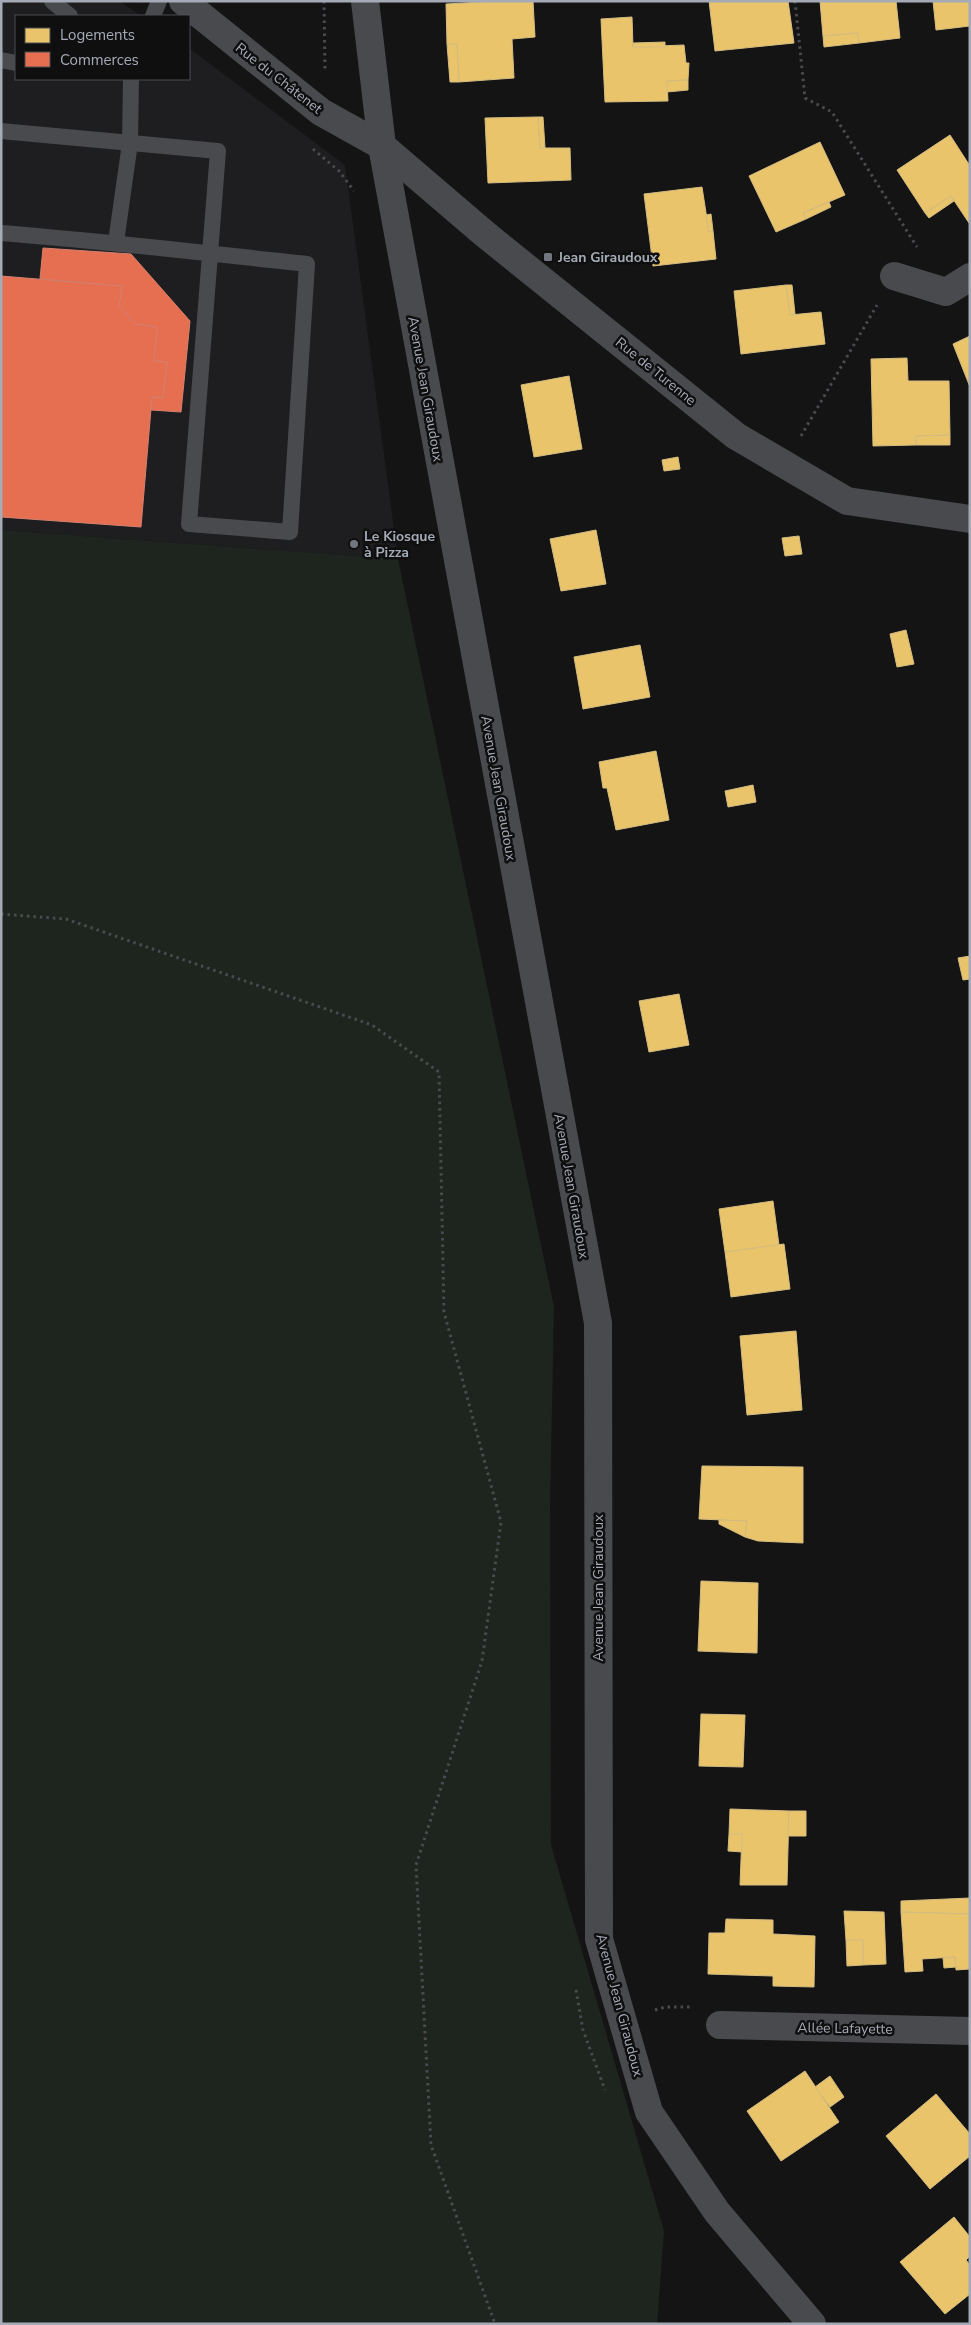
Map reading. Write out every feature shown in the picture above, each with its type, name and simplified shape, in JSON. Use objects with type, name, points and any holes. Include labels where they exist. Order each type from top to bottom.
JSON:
[{"type":"street","name":"Rue du Châtenet","points":[[183,1],[321,112],[382,146]]},
{"type":"street","name":"Avenue Jean Giraudoux","points":[[365,1],[382,146],[598,1323],[599,1939],[649,2112],[717,2212],[812,2324]]},
{"type":"street","name":"Rue de Turenne","points":[[382,146],[486,235],[736,436],[847,501],[970,519]]},
{"type":"street","points":[[894,276],[946,292],[970,276]]},
{"type":"street","name":"Allée Lafayette","points":[[720,2025],[970,2031]]},
{"type":"lane","points":[[52,1],[69,15]]},
{"type":"lane","points":[[153,15],[159,1]]},
{"type":"lane","points":[[1,60],[15,63]]},
{"type":"lane","points":[[116,242],[130,143],[131,80]]},
{"type":"lane","points":[[1,131],[218,151],[211,253],[189,524],[290,532],[307,264],[211,253],[116,242],[1,232]]},
{"type":"path","points":[[324,1],[327,60],[321,112],[309,146],[340,170],[358,195]]},
{"type":"path","points":[[795,1],[805,98],[832,112],[946,292]]},
{"type":"path","points":[[785,464],[894,276]]},
{"type":"path","points":[[1,914],[66,919],[372,1024],[439,1072],[444,1312],[502,1522],[482,1661],[416,1865],[431,2145],[494,2324]]},
{"type":"path","points":[[575,1985],[583,2030],[602,2086],[608,2094]]},
{"type":"shaded area","points":[[1,1],[119,1],[140,15],[15,15],[15,80],[190,80],[190,49],[345,165],[398,559],[1,530]]},
{"type":"shaded area","points":[[1,530],[398,559],[554,1307],[550,1504],[551,1845],[664,2231],[657,2324],[1,2324]]},
{"type":"building: Logements","points":[[533,1],[535,37],[512,39],[514,78],[459,82],[457,44],[447,44],[446,4]]},
{"type":"building: Logements","points":[[709,1],[788,1],[794,43],[715,51]]},
{"type":"building: Logements","points":[[820,1],[896,1],[900,38],[859,43],[858,33],[823,36]]},
{"type":"building: Logements","points":[[933,1],[970,1],[970,26],[936,30]]},
{"type":"building: Logements","points":[[632,17],[633,47],[684,45],[686,63],[689,63],[688,80],[667,81],[668,101],[605,102],[601,19]]},
{"type":"building: Logements","points":[[858,33],[859,43],[824,47],[823,36]]},
{"type":"building: Logements","points":[[665,42],[665,47],[633,47],[633,43]]},
{"type":"building: Logements","points":[[447,44],[457,44],[459,82],[450,82]]},
{"type":"building: Logements","points":[[688,80],[688,90],[667,92],[667,81]]},
{"type":"building: Logements","points":[[538,117],[540,148],[570,148],[571,180],[488,183],[485,118]]},
{"type":"building: Logements","points":[[538,117],[543,117],[545,148],[540,148]]},
{"type":"building: Logements","points":[[950,135],[970,166],[969,223],[951,196],[925,213],[897,170]]},
{"type":"building: Logements","points":[[820,142],[845,195],[803,213],[806,219],[776,232],[749,176]]},
{"type":"building: Logements","points":[[702,187],[709,232],[713,231],[716,259],[653,266],[644,194]]},
{"type":"building: Logements","points":[[951,196],[954,201],[929,218],[925,213]]},
{"type":"building: Logements","points":[[829,202],[831,207],[806,219],[803,213]]},
{"type":"building: Logements","points":[[711,214],[713,231],[709,232],[706,215]]},
{"type":"building: Logements","points":[[786,285],[792,285],[795,314],[790,315]]},
{"type":"building: Logements","points":[[786,285],[790,315],[821,312],[825,344],[741,354],[734,291]]},
{"type":"building: Logements","points":[[970,336],[970,387],[953,344]]},
{"type":"building: Logements","points":[[907,358],[908,381],[949,381],[950,435],[916,436],[916,445],[873,446],[871,359]]},
{"type":"building: Logements","points":[[569,376],[582,449],[534,457],[521,385]]},
{"type":"building: Logements","points":[[950,435],[950,445],[916,445],[916,436]]},
{"type":"building: Logements","points":[[678,457],[680,469],[664,471],[662,460]]},
{"type":"building: Logements","points":[[596,530],[606,584],[561,591],[550,539]]},
{"type":"building: Logements","points":[[799,536],[802,554],[785,556],[782,538]]},
{"type":"building: Logements","points":[[906,630],[914,664],[897,667],[890,634]]},
{"type":"building: Logements","points":[[640,645],[650,697],[583,709],[574,657]]},
{"type":"building: Logements","points":[[656,751],[669,820],[616,830],[607,788],[603,788],[599,762]]},
{"type":"building: Logements","points":[[753,785],[756,802],[728,807],[725,791]]},
{"type":"building: Logements","points":[[970,956],[970,979],[963,980],[958,958]]},
{"type":"building: Logements","points":[[679,994],[689,1045],[649,1052],[639,1001]]},
{"type":"building: Logements","points":[[773,1201],[779,1245],[725,1252],[719,1209]]},
{"type":"building: Logements","points":[[784,1244],[790,1289],[731,1297],[725,1252]]},
{"type":"building: Logements","points":[[796,1331],[802,1410],[747,1415],[740,1336]]},
{"type":"building: Logements","points":[[702,1466],[803,1467],[803,1543],[758,1541],[745,1537],[747,1521],[699,1519]]},
{"type":"building: Logements","points":[[719,1520],[747,1521],[745,1537],[719,1524]]},
{"type":"building: Logements","points":[[701,1581],[758,1583],[757,1653],[698,1651]]},
{"type":"building: Logements","points":[[701,1714],[745,1715],[743,1767],[699,1766]]},
{"type":"building: Logements","points":[[730,1809],[789,1811],[787,1885],[740,1885],[742,1834],[729,1834]]},
{"type":"building: Logements","points":[[789,1811],[806,1811],[806,1836],[788,1836]]},
{"type":"building: Logements","points":[[729,1834],[742,1834],[742,1852],[728,1851]]},
{"type":"building: Logements","points":[[970,1898],[970,1914],[901,1912],[901,1901]]},
{"type":"building: Logements","points":[[844,1911],[884,1912],[886,1964],[863,1965],[863,1940],[846,1940]]},
{"type":"building: Logements","points":[[901,1912],[970,1914],[970,1969],[956,1970],[955,1957],[922,1959],[923,1971],[905,1972]]},
{"type":"building: Logements","points":[[726,1919],[773,1920],[773,1934],[815,1936],[814,1987],[773,1986],[773,1976],[708,1974],[709,1933],[725,1933]]},
{"type":"building: Logements","points":[[846,1940],[863,1940],[863,1965],[847,1966]]},
{"type":"building: Logements","points":[[955,1957],[956,1967],[944,1968],[943,1958]]},
{"type":"building: Logements","points":[[805,2071],[839,2122],[781,2161],[747,2111]]},
{"type":"building: Logements","points":[[830,2076],[844,2097],[830,2107],[815,2087]]},
{"type":"building: Logements","points":[[936,2094],[970,2134],[970,2156],[930,2189],[886,2136]]},
{"type":"building: Logements","points":[[954,2217],[970,2237],[970,2256],[966,2260],[970,2265],[970,2294],[945,2314],[900,2262]]},
{"type":"building: Commerces","points":[[43,248],[131,254],[190,321],[181,412],[151,410],[152,397],[163,398],[167,362],[154,361],[157,327],[135,324],[119,306],[122,286],[40,279]]},
{"type":"building: Commerces","points":[[1,276],[122,286],[119,306],[135,324],[157,327],[154,361],[167,362],[163,398],[152,397],[141,527],[1,517]]},
{"type":"place","name":"Jean Giraudoux","points":[[548,257]]},
{"type":"place","name":"Le Kiosque à Pizza","points":[[354,544]]}]
